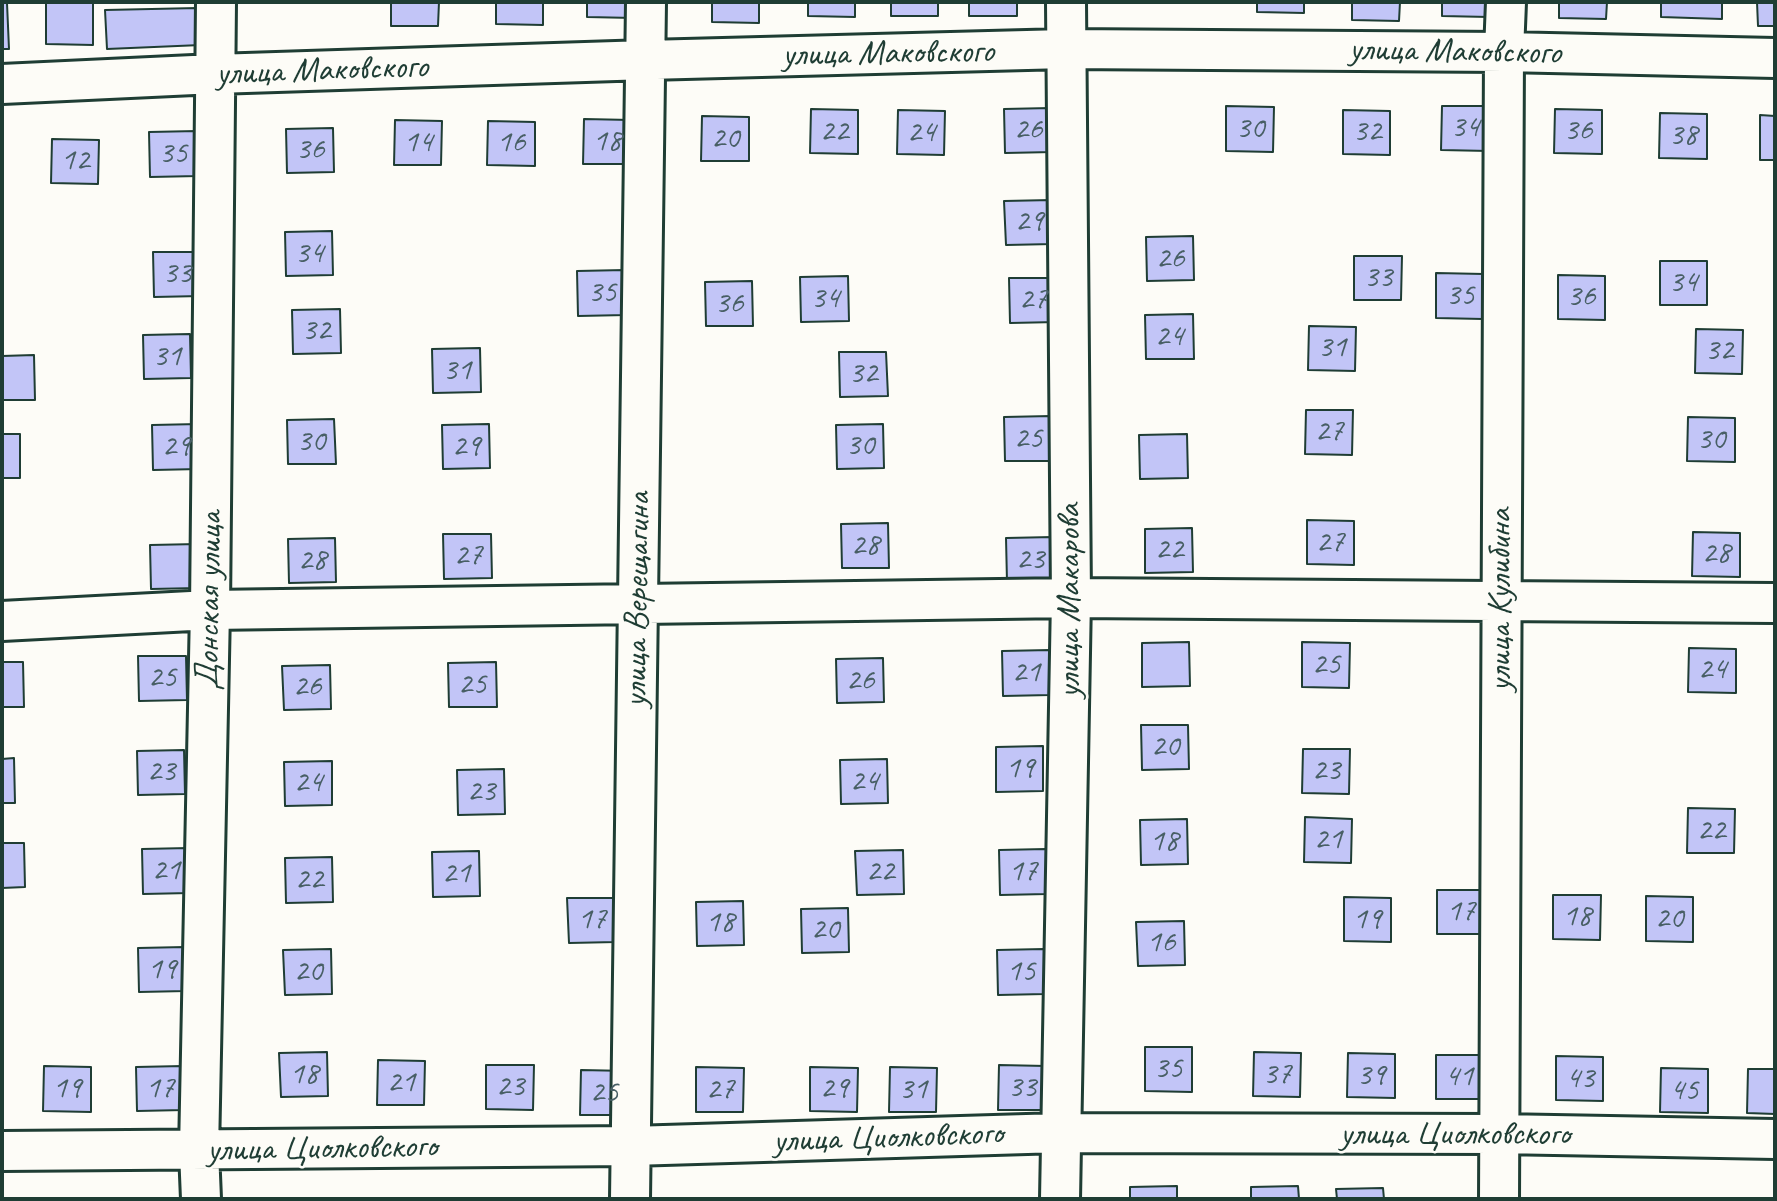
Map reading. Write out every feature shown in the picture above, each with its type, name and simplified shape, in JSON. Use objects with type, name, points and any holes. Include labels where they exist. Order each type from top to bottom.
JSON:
[{"type":"street","name":"Донская улица","points":[[201,1199],[199,1150],[210,610],[216,2]]},
{"type":"street","name":"улица Верещагина","points":[[630,1199],[646,2]]},
{"type":"street","name":"улица Макарова","points":[[1060,1199],[1072,598],[1066,2]]},
{"type":"street","name":"улица Кулибина","points":[[1499,1199],[1506,2]]},
{"type":"street","name":"улица Маковского","points":[[2,84],[215,74],[1065,49],[1504,52],[1775,58]]},
{"type":"street","points":[[2,621],[210,610],[1072,598],[1775,603]]},
{"type":"street","name":"улица Циолковского","points":[[2,1151],[631,1146],[1060,1133],[1499,1134],[1775,1139]]},
{"type":"building","points":[[46,2],[93,2],[93,45],[46,44]]},
{"type":"building","points":[[391,2],[439,2],[438,26],[391,26]]},
{"type":"building","points":[[496,2],[543,2],[543,25],[496,24]]},
{"type":"building","points":[[587,2],[634,2],[634,18],[587,17]]},
{"type":"building","points":[[712,2],[759,2],[759,23],[712,22]]},
{"type":"building","points":[[808,2],[855,2],[855,17],[808,16]]},
{"type":"building","points":[[891,2],[938,2],[938,16],[891,16]]},
{"type":"building","points":[[969,2],[1017,2],[1017,16],[969,16]]},
{"type":"building","points":[[1257,2],[1304,2],[1304,13],[1257,12]]},
{"type":"building","points":[[1352,2],[1400,2],[1399,21],[1352,20]]},
{"type":"building","points":[[1442,2],[1489,2],[1489,17],[1442,16]]},
{"type":"building","points":[[1559,2],[1607,2],[1606,19],[1559,18]]},
{"type":"building","points":[[1661,2],[1722,2],[1722,19],[1661,17]]},
{"type":"building","points":[[1757,2],[1775,2],[1775,26],[1758,26]]},
{"type":"building","points":[[2,3],[7,3],[9,49],[2,49]]},
{"type":"building","points":[[198,8],[201,45],[107,49],[105,10]]},
{"type":"building","points":[[1226,106],[1274,107],[1273,152],[1226,151]]},
{"type":"building","points":[[1442,106],[1489,106],[1489,151],[1441,150]]},
{"type":"building","points":[[1051,108],[1053,152],[1005,153],[1004,109]]},
{"type":"building","points":[[811,109],[858,110],[858,154],[810,153]]},
{"type":"building","points":[[1555,109],[1602,110],[1602,154],[1554,153]]},
{"type":"building","points":[[898,110],[945,111],[944,155],[897,154]]},
{"type":"building","points":[[1343,110],[1390,111],[1390,155],[1343,154]]},
{"type":"building","points":[[1660,113],[1707,114],[1707,159],[1659,158]]},
{"type":"building","points":[[1760,115],[1775,116],[1775,160],[1760,160]]},
{"type":"building","points":[[702,116],[749,117],[749,161],[701,161]]},
{"type":"building","points":[[584,119],[631,120],[631,164],[583,164]]},
{"type":"building","points":[[395,120],[442,121],[441,165],[394,165]]},
{"type":"building","points":[[488,121],[535,122],[535,166],[487,165]]},
{"type":"building","points":[[333,128],[334,172],[287,173],[286,129]]},
{"type":"building","points":[[197,131],[198,176],[150,177],[149,132]]},
{"type":"building","points":[[52,139],[99,140],[98,184],[51,183]]},
{"type":"building","points":[[1052,200],[1053,244],[1006,245],[1004,201]]},
{"type":"building","points":[[332,231],[333,275],[286,276],[285,232]]},
{"type":"building","points":[[1193,236],[1194,280],[1147,281],[1146,237]]},
{"type":"building","points":[[153,252],[200,252],[201,296],[154,297]]},
{"type":"building","points":[[1354,256],[1402,256],[1401,300],[1354,300]]},
{"type":"building","points":[[1660,261],[1707,261],[1707,305],[1660,305]]},
{"type":"building","points":[[625,270],[626,315],[578,316],[577,271]]},
{"type":"building","points":[[1436,273],[1484,274],[1483,319],[1436,318]]},
{"type":"building","points":[[1558,275],[1605,276],[1605,320],[1558,319]]},
{"type":"building","points":[[848,276],[849,321],[801,322],[800,277]]},
{"type":"building","points":[[1009,278],[1056,278],[1057,322],[1010,323]]},
{"type":"building","points":[[752,281],[753,326],[706,326],[705,282]]},
{"type":"building","points":[[340,309],[341,353],[293,354],[292,310]]},
{"type":"building","points":[[1193,314],[1194,359],[1146,359],[1145,315]]},
{"type":"building","points":[[1309,326],[1356,327],[1355,371],[1308,370]]},
{"type":"building","points":[[1696,329],[1743,330],[1742,374],[1695,373]]},
{"type":"building","points":[[190,334],[191,378],[144,379],[143,335]]},
{"type":"building","points":[[480,348],[481,392],[433,393],[432,349]]},
{"type":"building","points":[[839,352],[886,352],[888,396],[840,397]]},
{"type":"building","points":[[34,355],[35,400],[2,400],[2,356]]},
{"type":"building","points":[[1306,410],[1353,410],[1352,455],[1305,454]]},
{"type":"building","points":[[1051,416],[1052,461],[1005,461],[1004,417]]},
{"type":"building","points":[[1688,417],[1735,418],[1735,462],[1687,461]]},
{"type":"building","points":[[334,419],[336,464],[288,464],[287,420]]},
{"type":"building","points":[[199,424],[200,469],[153,470],[152,425]]},
{"type":"building","points":[[489,424],[490,468],[443,469],[442,425]]},
{"type":"building","points":[[883,424],[884,468],[837,469],[836,425]]},
{"type":"building","points":[[2,434],[20,434],[20,478],[2,478]]},
{"type":"building","points":[[1187,434],[1188,478],[1140,479],[1139,435]]},
{"type":"building","points":[[1307,520],[1354,521],[1354,565],[1307,564]]},
{"type":"building","points":[[888,523],[889,568],[842,568],[841,524]]},
{"type":"building","points":[[1192,528],[1193,572],[1145,573],[1145,529]]},
{"type":"building","points":[[1693,532],[1740,533],[1740,577],[1692,576]]},
{"type":"building","points":[[443,534],[491,534],[492,578],[444,579]]},
{"type":"building","points":[[1053,537],[1054,581],[1007,582],[1006,538]]},
{"type":"building","points":[[335,538],[336,582],[289,583],[288,539]]},
{"type":"building","points":[[198,544],[198,588],[151,589],[150,545]]},
{"type":"building","points":[[1189,642],[1190,686],[1142,687],[1142,643]]},
{"type":"building","points":[[1302,642],[1350,643],[1349,688],[1302,687]]},
{"type":"building","points":[[1689,648],[1736,649],[1736,693],[1688,692]]},
{"type":"building","points":[[1050,650],[1050,695],[1003,696],[1002,651]]},
{"type":"building","points":[[138,656],[186,656],[187,700],[139,701]]},
{"type":"building","points":[[883,658],[884,702],[837,703],[836,659]]},
{"type":"building","points":[[2,662],[23,662],[24,707],[2,707]]},
{"type":"building","points":[[496,662],[497,707],[449,707],[448,663]]},
{"type":"building","points":[[330,665],[331,709],[284,710],[282,666]]},
{"type":"building","points":[[1141,725],[1188,725],[1189,769],[1142,770]]},
{"type":"building","points":[[1043,746],[1043,791],[996,792],[996,747]]},
{"type":"building","points":[[1303,749],[1350,749],[1349,794],[1302,793]]},
{"type":"building","points":[[184,750],[185,794],[138,795],[137,751]]},
{"type":"building","points":[[14,758],[15,803],[2,803],[2,759]]},
{"type":"building","points":[[887,759],[888,803],[841,804],[840,760]]},
{"type":"building","points":[[332,761],[332,805],[285,806],[284,762]]},
{"type":"building","points":[[504,769],[505,814],[458,815],[457,770]]},
{"type":"building","points":[[1688,808],[1735,809],[1734,853],[1687,853]]},
{"type":"building","points":[[1305,817],[1352,819],[1351,863],[1304,862]]},
{"type":"building","points":[[1187,819],[1188,864],[1141,865],[1140,820]]},
{"type":"building","points":[[2,843],[24,843],[25,887],[2,888]]},
{"type":"building","points":[[189,848],[190,893],[143,894],[142,849]]},
{"type":"building","points":[[1046,849],[1047,894],[1000,895],[999,850]]},
{"type":"building","points":[[903,850],[904,894],[857,895],[855,851]]},
{"type":"building","points":[[479,851],[480,896],[433,897],[432,852]]},
{"type":"building","points":[[332,857],[333,902],[286,903],[285,858]]},
{"type":"building","points":[[1437,890],[1485,890],[1484,934],[1437,934]]},
{"type":"building","points":[[1553,895],[1601,895],[1600,940],[1553,939]]},
{"type":"building","points":[[1646,896],[1693,897],[1693,942],[1646,941]]},
{"type":"building","points":[[1344,897],[1391,898],[1391,942],[1344,941]]},
{"type":"building","points":[[567,898],[615,898],[616,942],[569,943]]},
{"type":"building","points":[[743,901],[744,945],[697,946],[696,902]]},
{"type":"building","points":[[848,908],[849,952],[802,953],[801,909]]},
{"type":"building","points":[[1184,921],[1185,965],[1138,966],[1136,922]]},
{"type":"building","points":[[185,947],[186,991],[139,992],[138,948]]},
{"type":"building","points":[[331,949],[332,994],[285,995],[283,950]]},
{"type":"building","points":[[1044,949],[1045,994],[998,995],[997,950]]},
{"type":"building","points":[[1145,1047],[1192,1047],[1192,1092],[1145,1091]]},
{"type":"building","points":[[327,1052],[328,1096],[281,1097],[279,1053]]},
{"type":"building","points":[[1254,1052],[1301,1053],[1300,1097],[1253,1096]]},
{"type":"building","points":[[1348,1053],[1395,1054],[1395,1098],[1347,1097]]},
{"type":"building","points":[[1436,1055],[1483,1055],[1483,1099],[1436,1099]]},
{"type":"building","points":[[1556,1056],[1603,1057],[1603,1101],[1556,1100]]},
{"type":"building","points":[[378,1060],[425,1061],[424,1105],[377,1105]]},
{"type":"building","points":[[486,1065],[534,1065],[533,1110],[486,1109]]},
{"type":"building","points":[[999,1065],[1046,1066],[1045,1110],[998,1110]]},
{"type":"building","points":[[44,1066],[91,1067],[91,1112],[43,1111]]},
{"type":"building","points":[[183,1066],[184,1110],[137,1111],[136,1067]]},
{"type":"building","points":[[696,1067],[744,1068],[743,1112],[696,1112]]},
{"type":"building","points":[[810,1067],[858,1068],[857,1112],[810,1111]]},
{"type":"building","points":[[890,1067],[937,1068],[936,1112],[889,1112]]},
{"type":"building","points":[[1661,1068],[1708,1069],[1708,1113],[1660,1112]]},
{"type":"building","points":[[1748,1069],[1775,1069],[1775,1114],[1747,1113]]},
{"type":"building","points":[[581,1070],[628,1071],[627,1115],[580,1115]]},
{"type":"building","points":[[1177,1186],[1177,1199],[1130,1199],[1130,1187]]},
{"type":"building","points":[[1298,1186],[1299,1199],[1251,1199],[1251,1187]]},
{"type":"building","points":[[1383,1188],[1384,1199],[1337,1199],[1336,1189]]}]
